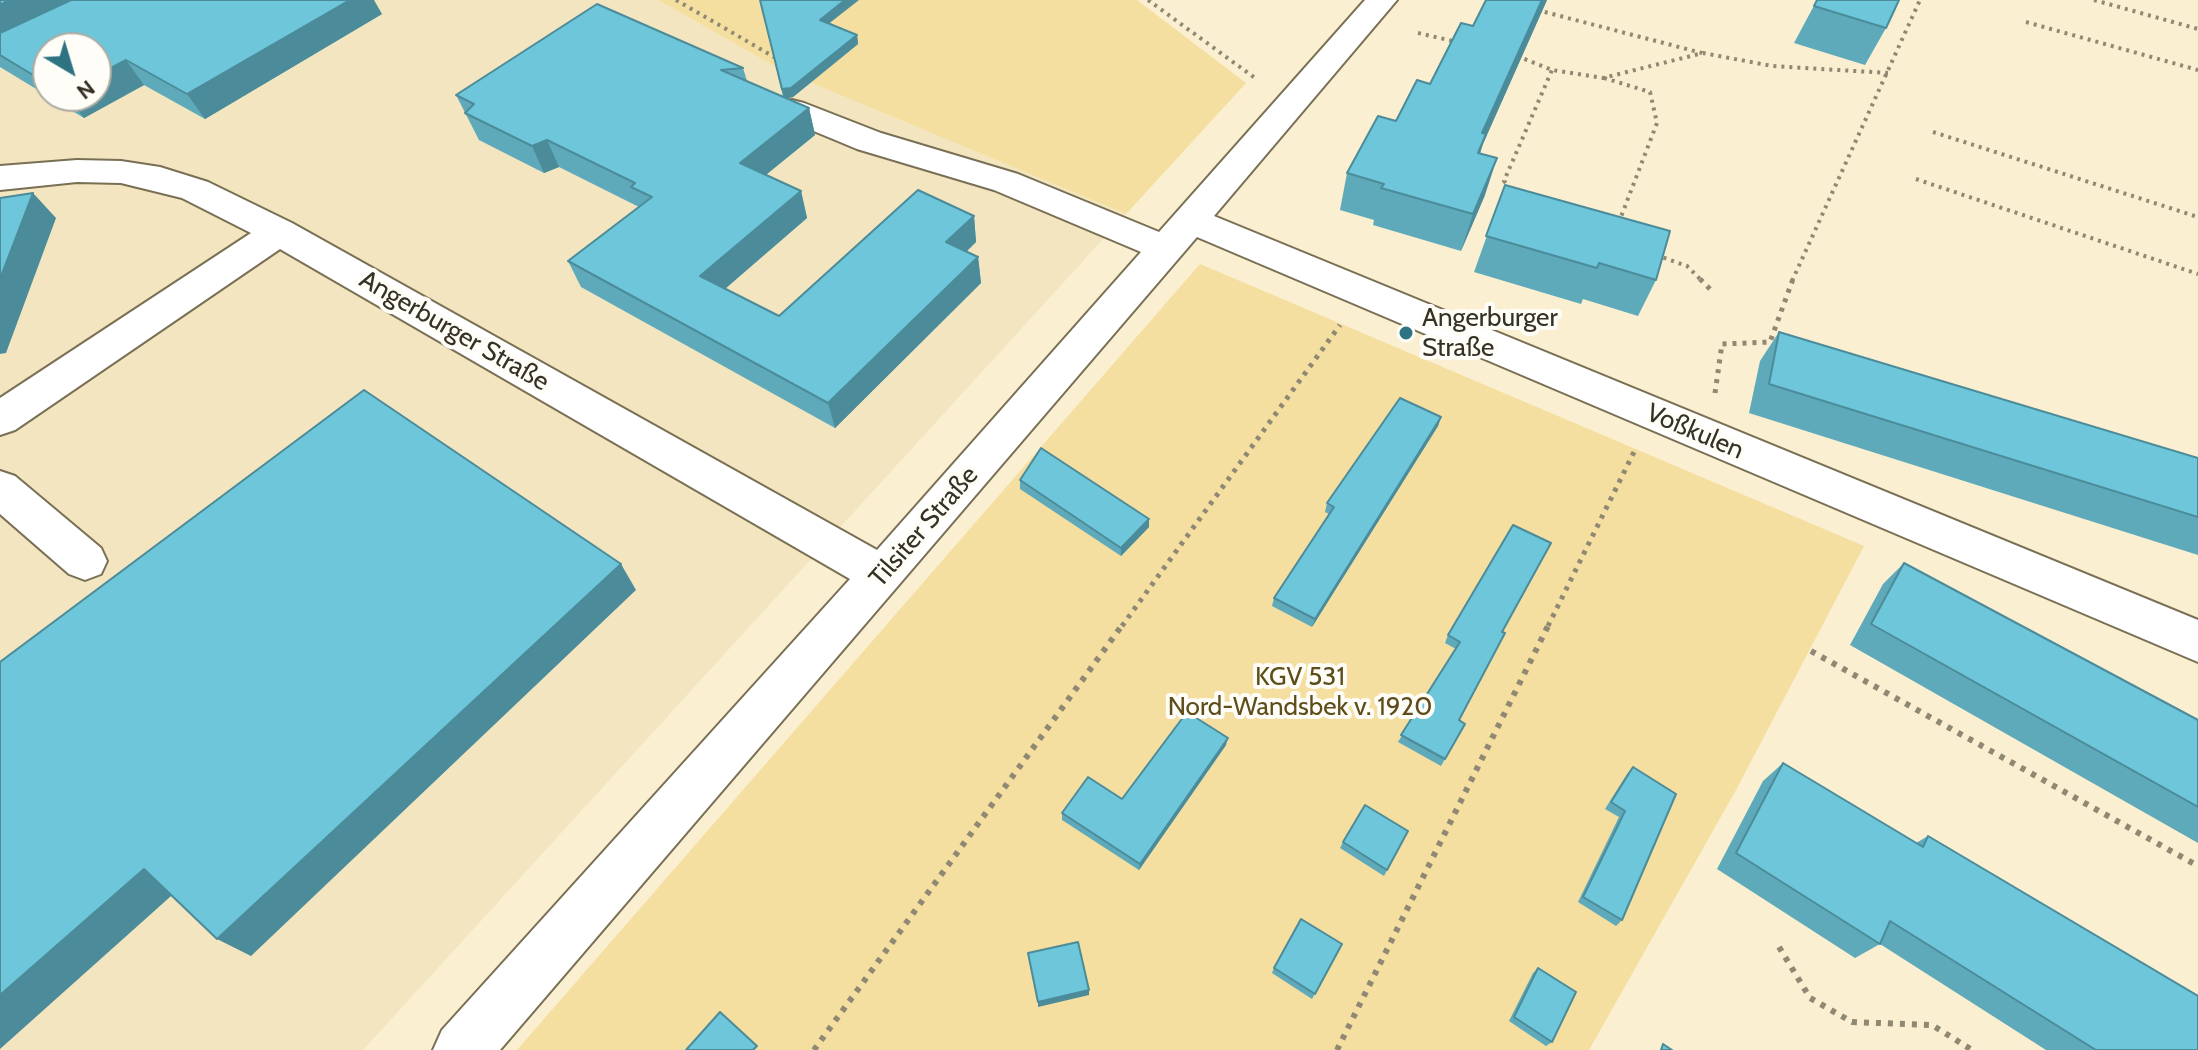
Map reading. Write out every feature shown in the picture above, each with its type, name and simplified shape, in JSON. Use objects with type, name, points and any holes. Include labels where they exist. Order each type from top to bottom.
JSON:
[{"type":"street","name":"Tilsiter Straße","points":[[462,1050],[882,575],[1382,0]]},
{"type":"street","name":"Voßkulen","points":[[792,110],[869,141],[1179,235],[2198,641]]},
{"type":"street","name":"Angerburger Straße","points":[[0,178],[77,171],[121,172],[160,179],[195,190],[279,232],[882,575]]},
{"type":"street","points":[[0,419],[279,232]]},
{"type":"street","points":[[0,488],[85,561]]},
{"type":"path","points":[[1148,0],[1255,78]]},
{"type":"path","points":[[1713,405],[1722,344],[1770,342],[1786,295],[1920,0]]},
{"type":"path","points":[[2094,0],[2198,29]]},
{"type":"path","points":[[1528,8],[1703,53],[1772,66],[1888,73]]},
{"type":"path","points":[[2026,22],[2198,70]]},
{"type":"path","points":[[1418,33],[1459,42]]},
{"type":"path","points":[[1603,78],[1703,53]]},
{"type":"path","points":[[1514,55],[1552,70],[1603,78],[1650,92],[1657,123],[1618,224]]},
{"type":"path","points":[[1519,198],[1504,181],[1552,70]]},
{"type":"path","points":[[1933,132],[2198,217]]},
{"type":"path","points":[[1916,179],[2198,274]]},
{"type":"path","points":[[1642,250],[1687,266],[1710,289]]},
{"type":"path","points":[[814,1050],[1347,315]]},
{"type":"path","points":[[1337,1050],[1639,442]]},
{"type":"path","points":[[1811,651],[2198,866]]},
{"type":"path","points":[[1779,947],[1810,998],[1852,1022],[1932,1025],[1972,1050]]},
{"type":"shaded area","points":[[0,0],[658,0],[783,71],[1126,214],[363,1050],[0,1050]]},
{"type":"green space","points":[[658,0],[1137,0],[1246,83],[1126,214],[783,71]]},
{"type":"green space","name":"KGV 531 Nord-Wandsbek v. 1920","points":[[1200,264],[1864,546],[1736,790],[1589,1050],[517,1050]]},
{"type":"building","points":[[71,0],[350,0],[187,94],[126,60],[112,67],[112,32],[32,32],[32,74],[0,55],[0,33]]},
{"type":"building","points":[[760,0],[845,0],[820,20],[857,35],[791,88],[782,89]]},
{"type":"building","points":[[1486,0],[1542,0],[1482,133],[1486,134],[1478,153],[1497,158],[1473,214],[1381,188],[1384,184],[1347,173],[1378,116],[1396,121],[1417,80],[1430,84],[1461,23],[1473,26]]},
{"type":"building","points":[[1817,0],[1899,0],[1886,28],[1814,6]]},
{"type":"building","points":[[597,4],[743,68],[721,70],[809,108],[740,163],[801,191],[700,276],[779,316],[918,190],[974,216],[946,242],[978,257],[828,403],[568,261],[652,197],[631,187],[635,183],[547,140],[532,146],[465,113],[474,104],[456,95]]},
{"type":"building","points":[[1505,185],[1670,231],[1656,280],[1599,263],[1597,268],[1486,236]]},
{"type":"building","points":[[33,193],[0,279],[0,198]]},
{"type":"building","points":[[1779,332],[2198,458],[2198,517],[1769,384]]},
{"type":"building","points":[[364,390],[621,564],[217,939],[144,869],[0,995],[0,662]]},
{"type":"building","points":[[1400,398],[1441,417],[1315,619],[1274,598],[1334,507],[1327,503]]},
{"type":"building","points":[[1041,448],[1149,519],[1121,548],[1020,480]]},
{"type":"building","points":[[1513,525],[1551,543],[1502,632],[1505,633],[1459,720],[1465,724],[1445,759],[1401,735],[1460,642],[1448,635]]},
{"type":"building","points":[[1904,563],[2198,720],[2198,807],[1871,624]]},
{"type":"building","points":[[1187,712],[1228,738],[1140,864],[1062,813],[1088,777],[1122,799]]},
{"type":"building","points":[[1783,763],[1923,847],[1928,836],[2198,996],[2198,1050],[2096,1050],[1890,921],[1880,944],[1736,853]]},
{"type":"building","points":[[1633,767],[1676,794],[1622,920],[1583,897],[1625,811],[1611,802]]},
{"type":"building","points":[[1365,805],[1408,831],[1387,870],[1343,842]]},
{"type":"building","points":[[1301,919],[1342,944],[1315,994],[1274,968]]},
{"type":"building","points":[[1078,942],[1089,990],[1038,1002],[1028,953]]},
{"type":"building","points":[[1538,968],[1576,992],[1552,1042],[1514,1017]]},
{"type":"building","points":[[720,1012],[757,1046],[753,1050],[686,1050]]},
{"type":"place","name":"Angerburger Straße","points":[[1406,333]]}]
